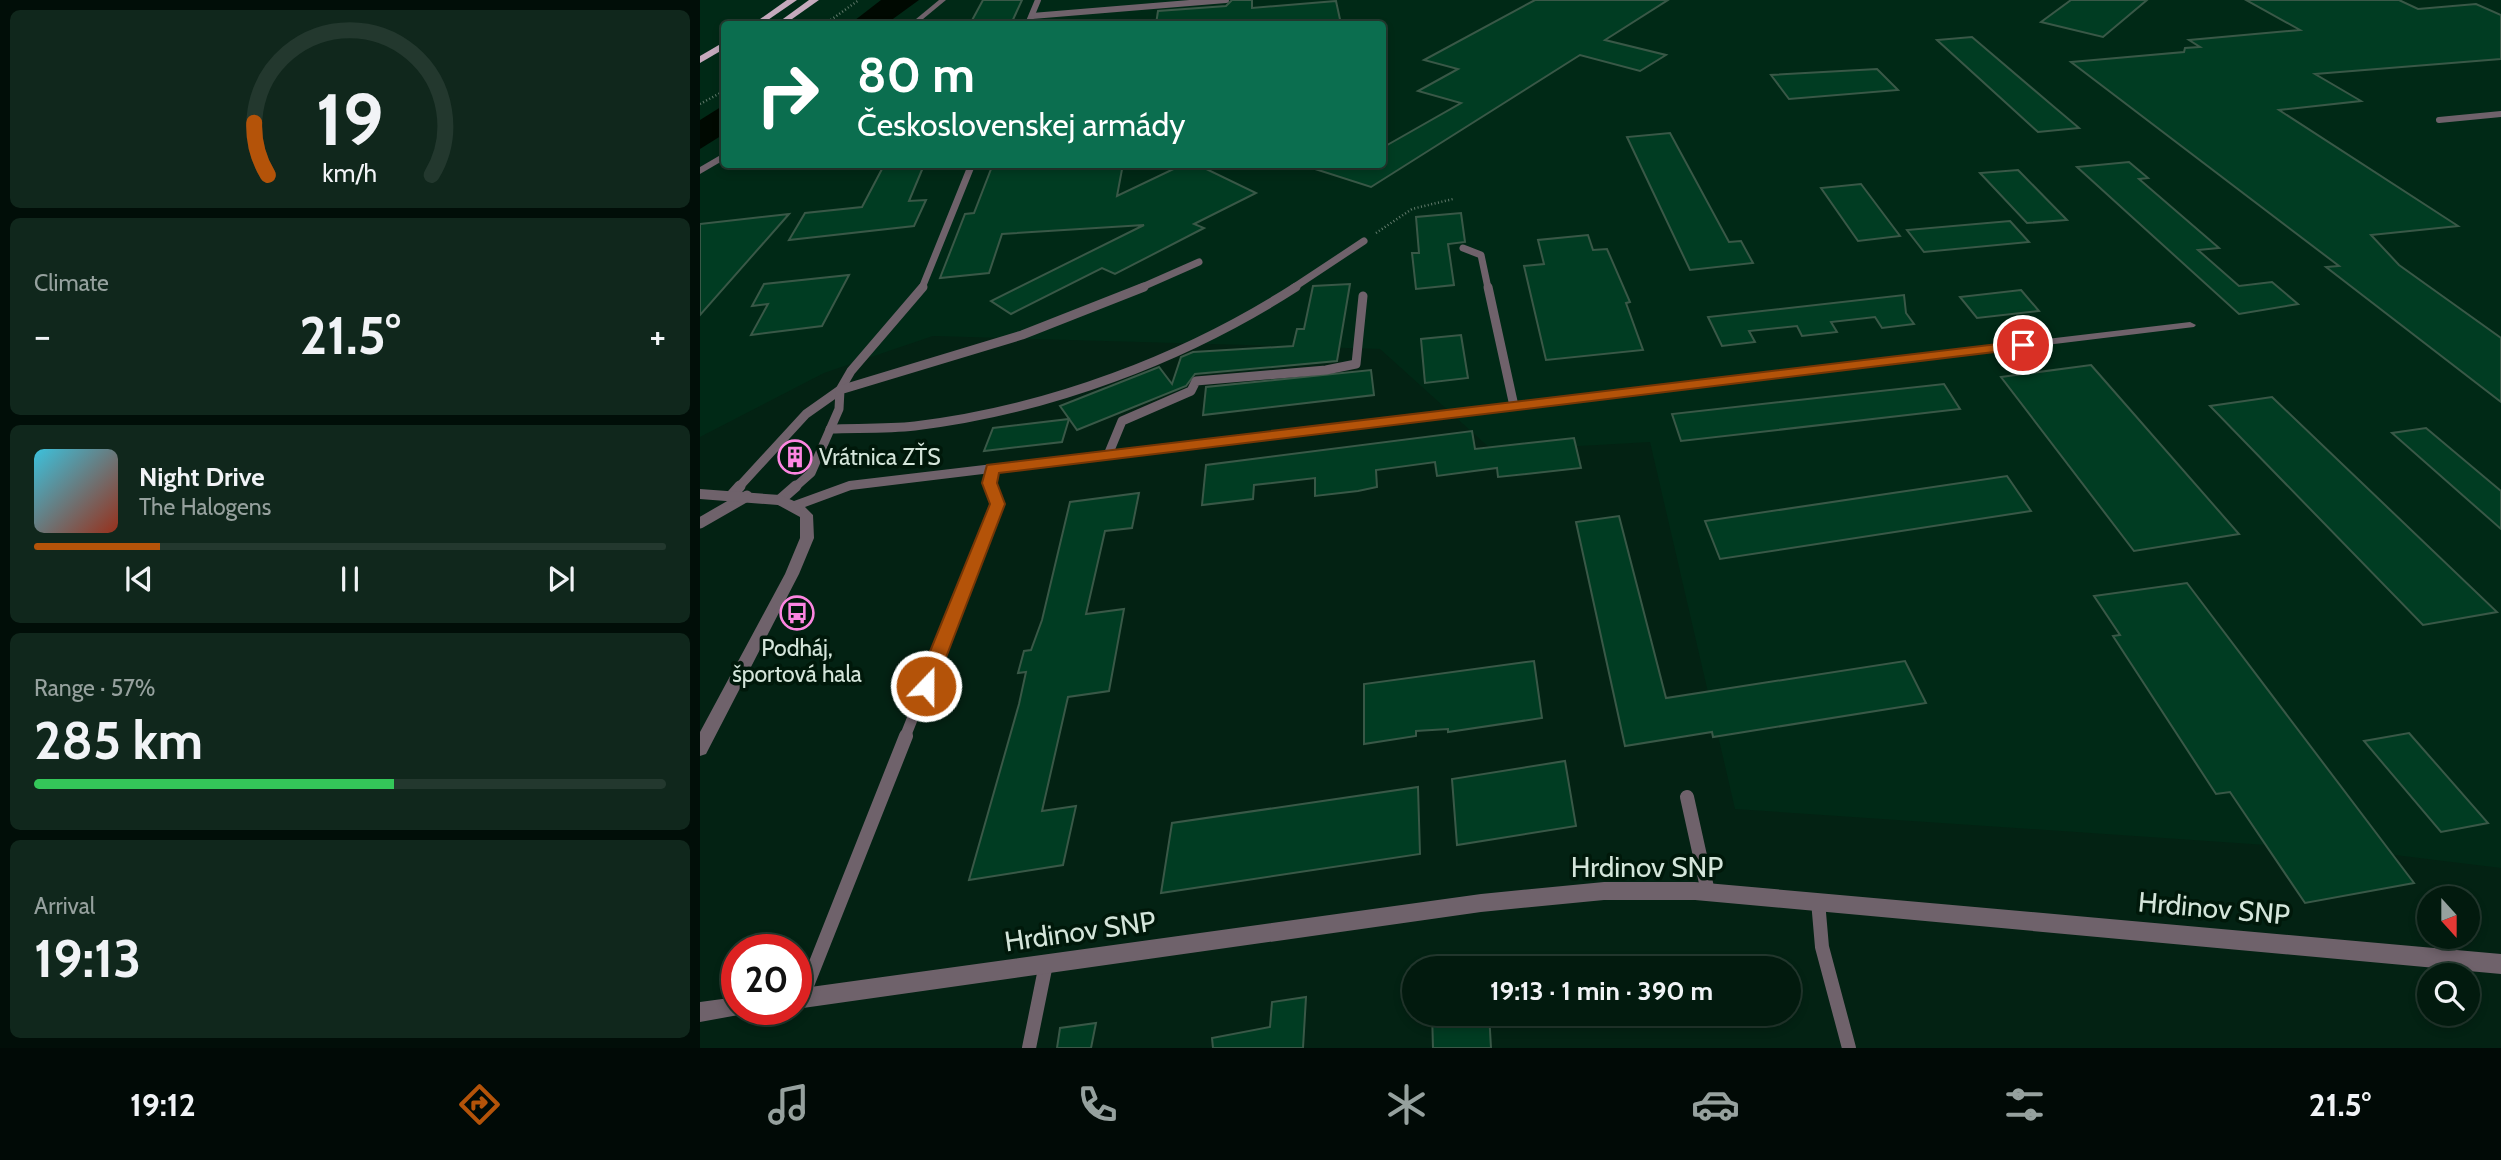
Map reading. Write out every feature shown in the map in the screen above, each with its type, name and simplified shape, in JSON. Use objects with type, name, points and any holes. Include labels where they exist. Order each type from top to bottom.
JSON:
[{"type":"main road","points":[[762,21],[793,0]]},
{"type":"main road","points":[[784,21],[815,0]]},
{"type":"main road","points":[[700,60],[721,47]]},
{"type":"main road","points":[[700,73],[721,61]]},
{"type":"street","points":[[917,21],[943,0]]},
{"type":"street","points":[[700,172],[721,158]]},
{"type":"street","points":[[700,494],[740,496],[787,503],[849,486],[2190,325]]},
{"type":"street","points":[[700,749],[802,553],[808,525],[806,515],[787,503]]},
{"type":"street","name":"Hrdinov SNP","points":[[812,996],[1481,902],[1604,891],[1708,892],[2501,964]]},
{"type":"street","points":[[700,1012],[721,1009]]},
{"type":"lane","points":[[1030,21],[1038,0]]},
{"type":"lane","points":[[1032,16],[1226,0]]},
{"type":"lane","points":[[2439,120],[2501,114]]},
{"type":"lane","points":[[787,503],[811,473],[839,409],[840,390],[851,371],[923,286],[970,168]]},
{"type":"lane","points":[[830,429],[923,425],[991,412],[1076,387],[1160,356],[1237,322],[1303,283],[1364,241]]},
{"type":"lane","points":[[1464,248],[1481,255],[1514,406]]},
{"type":"lane","points":[[700,523],[740,496],[806,414],[840,390],[944,362],[1040,331],[1126,297],[1199,262]]},
{"type":"lane","points":[[1108,455],[1115,432],[1122,421],[1191,391],[1196,381],[1326,370],[1356,364],[1363,296]]},
{"type":"lane","points":[[812,966],[998,504],[990,483],[993,469]]},
{"type":"lane","points":[[1687,797],[1708,892]]},
{"type":"lane","points":[[1818,901],[1822,947],[1849,1048]]},
{"type":"lane","points":[[1029,1048],[1046,964]]},
{"type":"path","points":[[829,21],[859,0]]},
{"type":"path","points":[[700,104],[721,93]]},
{"type":"path","points":[[1364,241],[1412,209],[1453,199]]},
{"type":"shaded area","points":[[700,0],[2501,0],[2501,868],[2370,852],[1735,809],[1650,442],[1493,451],[1380,349],[933,336],[824,373],[700,437]]},
{"type":"shaded area","points":[[881,0],[919,0],[890,21],[854,21]]},
{"type":"shaded area","points":[[721,107],[721,136],[700,149],[700,120]]},
{"type":"building","points":[[983,0],[1022,0],[1012,21],[972,21]]},
{"type":"building","points":[[1232,0],[1252,0],[1252,8],[1336,1],[1340,21],[1156,21],[1158,11],[1226,6]]},
{"type":"building","points":[[1535,0],[1668,0],[1605,40],[1666,55],[1640,71],[1580,55],[1371,187],[1315,169],[1386,168],[1386,146],[1461,103],[1418,91],[1458,69],[1424,60]]},
{"type":"building","points":[[2071,0],[2147,0],[2103,37],[2041,22]]},
{"type":"building","points":[[2246,0],[2399,0],[2418,9],[2476,4],[2501,15],[2501,59],[2315,74],[2361,101],[2279,110],[2458,226],[2371,235],[2399,265],[2501,338],[2501,402],[2326,267],[2339,266],[2071,62],[2184,52],[2185,48],[2200,47],[2189,40],[2300,30]]},
{"type":"building","points":[[1972,37],[2079,128],[2038,132],[1937,40]]},
{"type":"building","points":[[1877,69],[1898,90],[1789,99],[1771,75]]},
{"type":"building","points":[[1670,133],[1729,242],[1741,241],[1753,263],[1690,270],[1627,137]]},
{"type":"building","points":[[2129,162],[2148,178],[2139,179],[2219,248],[2198,250],[2239,286],[2272,282],[2298,304],[2239,314],[2077,167]]},
{"type":"building","points":[[923,168],[909,201],[926,200],[914,226],[789,240],[805,213],[862,207],[882,169]]},
{"type":"building","points":[[991,168],[1122,168],[1117,196],[1176,168],[1204,168],[1256,193],[1194,224],[1204,228],[1115,274],[1102,268],[1011,314],[991,301],[1144,225],[1002,234],[989,273],[940,278],[965,214],[974,213]]},
{"type":"building","points":[[2018,170],[2067,220],[2027,223],[1980,173]]},
{"type":"building","points":[[1861,184],[1900,236],[1858,241],[1821,188]]},
{"type":"building","points":[[1461,213],[1465,242],[1448,244],[1454,285],[1416,289],[1412,253],[1419,253],[1416,217]]},
{"type":"building","points":[[789,214],[700,315],[700,224]]},
{"type":"building","points":[[2010,221],[2029,242],[1924,252],[1907,230]]},
{"type":"building","points":[[1588,235],[1593,250],[1607,249],[1630,302],[1626,303],[1643,350],[1546,360],[1524,266],[1544,264],[1538,240]]},
{"type":"building","points":[[849,275],[822,326],[751,335],[768,304],[752,306],[764,284]]},
{"type":"building","points":[[1350,284],[1337,361],[1195,374],[1186,386],[1077,430],[1060,406],[1159,367],[1172,384],[1181,357],[1193,352],[1293,346],[1297,329],[1304,329],[1313,286]]},
{"type":"building","points":[[2021,290],[2039,311],[1977,318],[1960,297]]},
{"type":"building","points":[[1904,295],[1906,313],[1914,324],[1882,328],[1875,317],[1831,322],[1837,332],[1802,336],[1797,326],[1749,331],[1755,342],[1722,346],[1708,317]]},
{"type":"building","points":[[1461,335],[1468,378],[1425,383],[1421,339]]},
{"type":"building","points":[[2091,365],[2239,534],[2134,551],[2001,377]]},
{"type":"building","points":[[1371,370],[1374,395],[1203,415],[1206,387]]},
{"type":"building","points":[[1944,384],[1960,409],[1681,441],[1672,414]]},
{"type":"building","points":[[2272,397],[2497,612],[2423,625],[2210,406]]},
{"type":"building","points":[[1069,419],[1062,442],[984,451],[993,428]]},
{"type":"building","points":[[2426,428],[2501,491],[2501,529],[2392,433]]},
{"type":"building","points":[[1472,431],[1475,449],[1574,438],[1581,468],[1498,477],[1497,468],[1437,476],[1435,462],[1376,470],[1377,487],[1358,491],[1315,496],[1315,478],[1254,485],[1253,499],[1202,505],[1206,465]]},
{"type":"building","points":[[2007,476],[2031,511],[1720,559],[1705,521]]},
{"type":"building","points":[[1139,493],[1132,528],[1105,531],[1086,614],[1124,609],[1109,691],[1068,697],[1042,811],[1076,806],[1063,865],[969,880],[1019,704],[1026,672],[1018,673],[1024,651],[1031,650],[1042,620],[1070,502]]},
{"type":"building","points":[[1619,516],[1666,698],[1905,661],[1926,703],[1713,737],[1712,732],[1625,746],[1576,522]]},
{"type":"building","points":[[2187,583],[2414,883],[2305,903],[2230,792],[2216,794],[2113,636],[2120,635],[2094,596]]},
{"type":"building","points":[[1534,661],[1542,718],[1448,732],[1448,729],[1416,731],[1416,736],[1364,744],[1364,684]]},
{"type":"building","points":[[2409,733],[2488,823],[2441,832],[2364,741]]},
{"type":"building","points":[[1565,761],[1576,826],[1457,845],[1452,779]]},
{"type":"building","points":[[1418,787],[1420,854],[1161,893],[1172,823]]},
{"type":"building","points":[[1306,997],[1303,1048],[1213,1048],[1212,1038],[1270,1027],[1272,1002]]},
{"type":"building","points":[[1096,1023],[1091,1048],[1057,1048],[1060,1028]]},
{"type":"building","points":[[1432,1026],[1490,1026],[1491,1048],[1433,1048]]},
{"type":"place","name":"Vrátnica ZŤS","points":[[795,457]]},
{"type":"place","name":"Podháj, športová hala","points":[[797,613]]},
{"type":"route","points":[[926,686],[998,504],[990,483],[993,469],[2023,345]]}]
